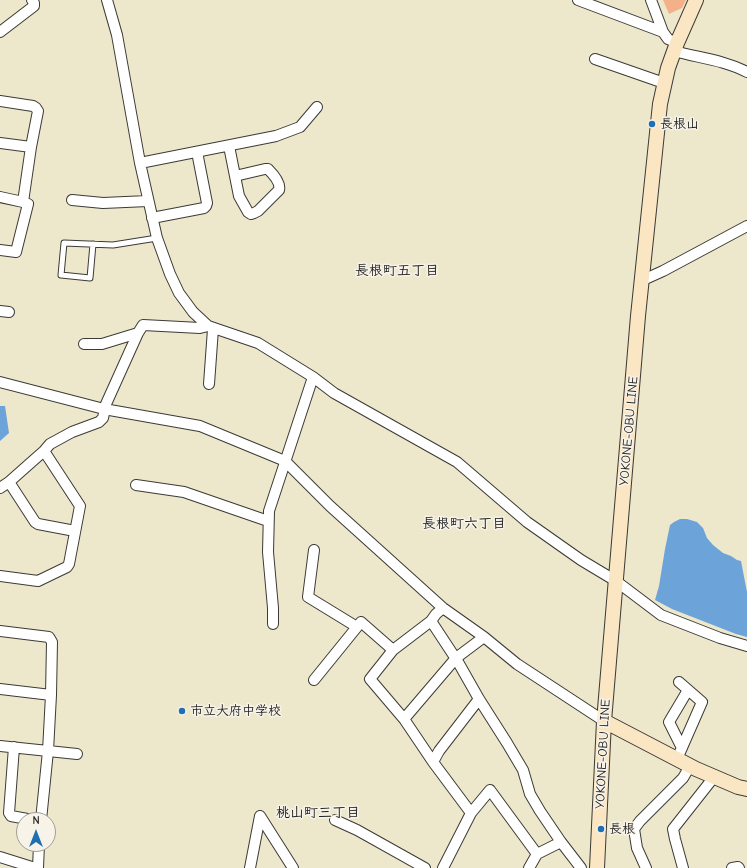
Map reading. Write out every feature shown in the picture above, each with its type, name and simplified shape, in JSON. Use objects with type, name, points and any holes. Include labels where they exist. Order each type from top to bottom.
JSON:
[{"type":"main road","name":"YOKONE-OBU LINE","points":[[597,868],[604,722],[638,324],[660,104],[668,68],[696,0]]},
{"type":"main road","points":[[604,722],[680,754],[690,766],[738,787],[747,789]]},
{"type":"street","points":[[0,32],[34,6],[32,0]]},
{"type":"street","points":[[107,0],[117,35],[140,163],[156,238],[179,293],[193,312],[211,327],[258,343],[313,377],[334,393],[456,462],[526,522],[581,560],[616,581],[661,615],[720,638],[747,646]]},
{"type":"street","points":[[578,0],[663,32]]},
{"type":"street","points":[[651,0],[663,32],[676,47],[689,55],[722,62],[747,72]]},
{"type":"street","points":[[595,59],[664,84]]},
{"type":"street","points":[[0,101],[33,106],[38,110],[23,202]]},
{"type":"street","points":[[140,163],[276,136],[300,127],[317,107]]},
{"type":"street","points":[[0,143],[31,147]]},
{"type":"street","points":[[229,146],[235,176],[239,196],[248,212],[251,214],[258,211],[280,188],[280,184],[268,169],[235,176]]},
{"type":"street","points":[[152,218],[204,208],[206,206],[207,203],[197,152]]},
{"type":"street","points":[[0,197],[28,204],[16,252],[0,250]]},
{"type":"street","points":[[72,200],[103,203],[148,201]]},
{"type":"street","points":[[643,280],[663,271],[747,226]]},
{"type":"street","points":[[0,488],[9,482],[50,444],[72,432],[99,422],[103,418],[106,404],[143,325],[200,328],[211,327]]},
{"type":"street","points":[[209,384],[211,327]]},
{"type":"street","points":[[84,344],[102,344],[138,333]]},
{"type":"street","points":[[273,624],[268,552],[269,511],[313,377]]},
{"type":"street","points":[[0,382],[104,409],[200,426],[286,461],[330,506],[443,608],[517,664],[604,722]]},
{"type":"street","points":[[0,576],[38,580],[67,568],[69,564],[80,506],[44,451]]},
{"type":"street","points":[[9,482],[35,522],[38,524],[75,531]]},
{"type":"street","points":[[136,485],[184,492],[268,521]]},
{"type":"street","points":[[314,550],[308,597],[357,627]]},
{"type":"street","points":[[443,608],[431,621],[393,650],[370,679],[404,719],[470,813]]},
{"type":"street","points":[[431,621],[456,658],[479,698],[508,743],[523,770],[530,794],[540,811],[581,868]]},
{"type":"street","points":[[314,680],[361,622],[393,650]]},
{"type":"street","points":[[0,631],[49,637],[52,642],[48,751],[42,812]]},
{"type":"street","points":[[404,719],[456,658],[484,638]]},
{"type":"street","points":[[679,682],[702,702],[680,754]]},
{"type":"street","points":[[0,689],[51,696]]},
{"type":"street","points":[[680,754],[669,722],[688,690]]},
{"type":"street","points":[[433,762],[439,751],[479,698]]},
{"type":"street","points":[[0,746],[76,754]]},
{"type":"street","points":[[14,748],[9,813],[11,816],[16,817]]},
{"type":"street","points":[[646,868],[636,848],[634,829],[640,821],[683,778],[690,766]]},
{"type":"street","points":[[683,868],[673,829],[714,777]]},
{"type":"street","points":[[443,868],[470,813],[490,790],[537,854]]},
{"type":"street","points":[[250,868],[260,816],[293,868]]},
{"type":"street","points":[[335,820],[357,830],[425,868]]},
{"type":"street","points":[[529,868],[537,854],[561,842]]},
{"type":"street","points":[[0,868],[1,857],[36,868],[38,852]]},
{"type":"street","points":[[732,868],[739,868]]},
{"type":"lane","points":[[93,244],[90,278],[61,275],[64,243],[93,244],[113,246],[156,238]]},
{"type":"water","points":[[0,406],[5,406],[9,433],[0,441]]},
{"type":"water","points":[[680,519],[687,519],[697,522],[703,528],[707,538],[713,545],[723,553],[741,561],[747,592],[747,637],[672,609],[655,600],[670,525]]},
{"type":"building","points":[[663,0],[686,0],[682,8],[669,14]]},
{"type":"place","name":"長根山","points":[[652,124]]},
{"type":"place","name":"市立大府中学校","points":[[182,711]]},
{"type":"place","name":"長根","points":[[601,829]]},
{"type":"district","name":"長根町五丁目","points":[[397,271]]},
{"type":"district","name":"長根町六丁目","points":[[464,524]]},
{"type":"district","name":"桃山町三丁目","points":[[318,813]]}]
